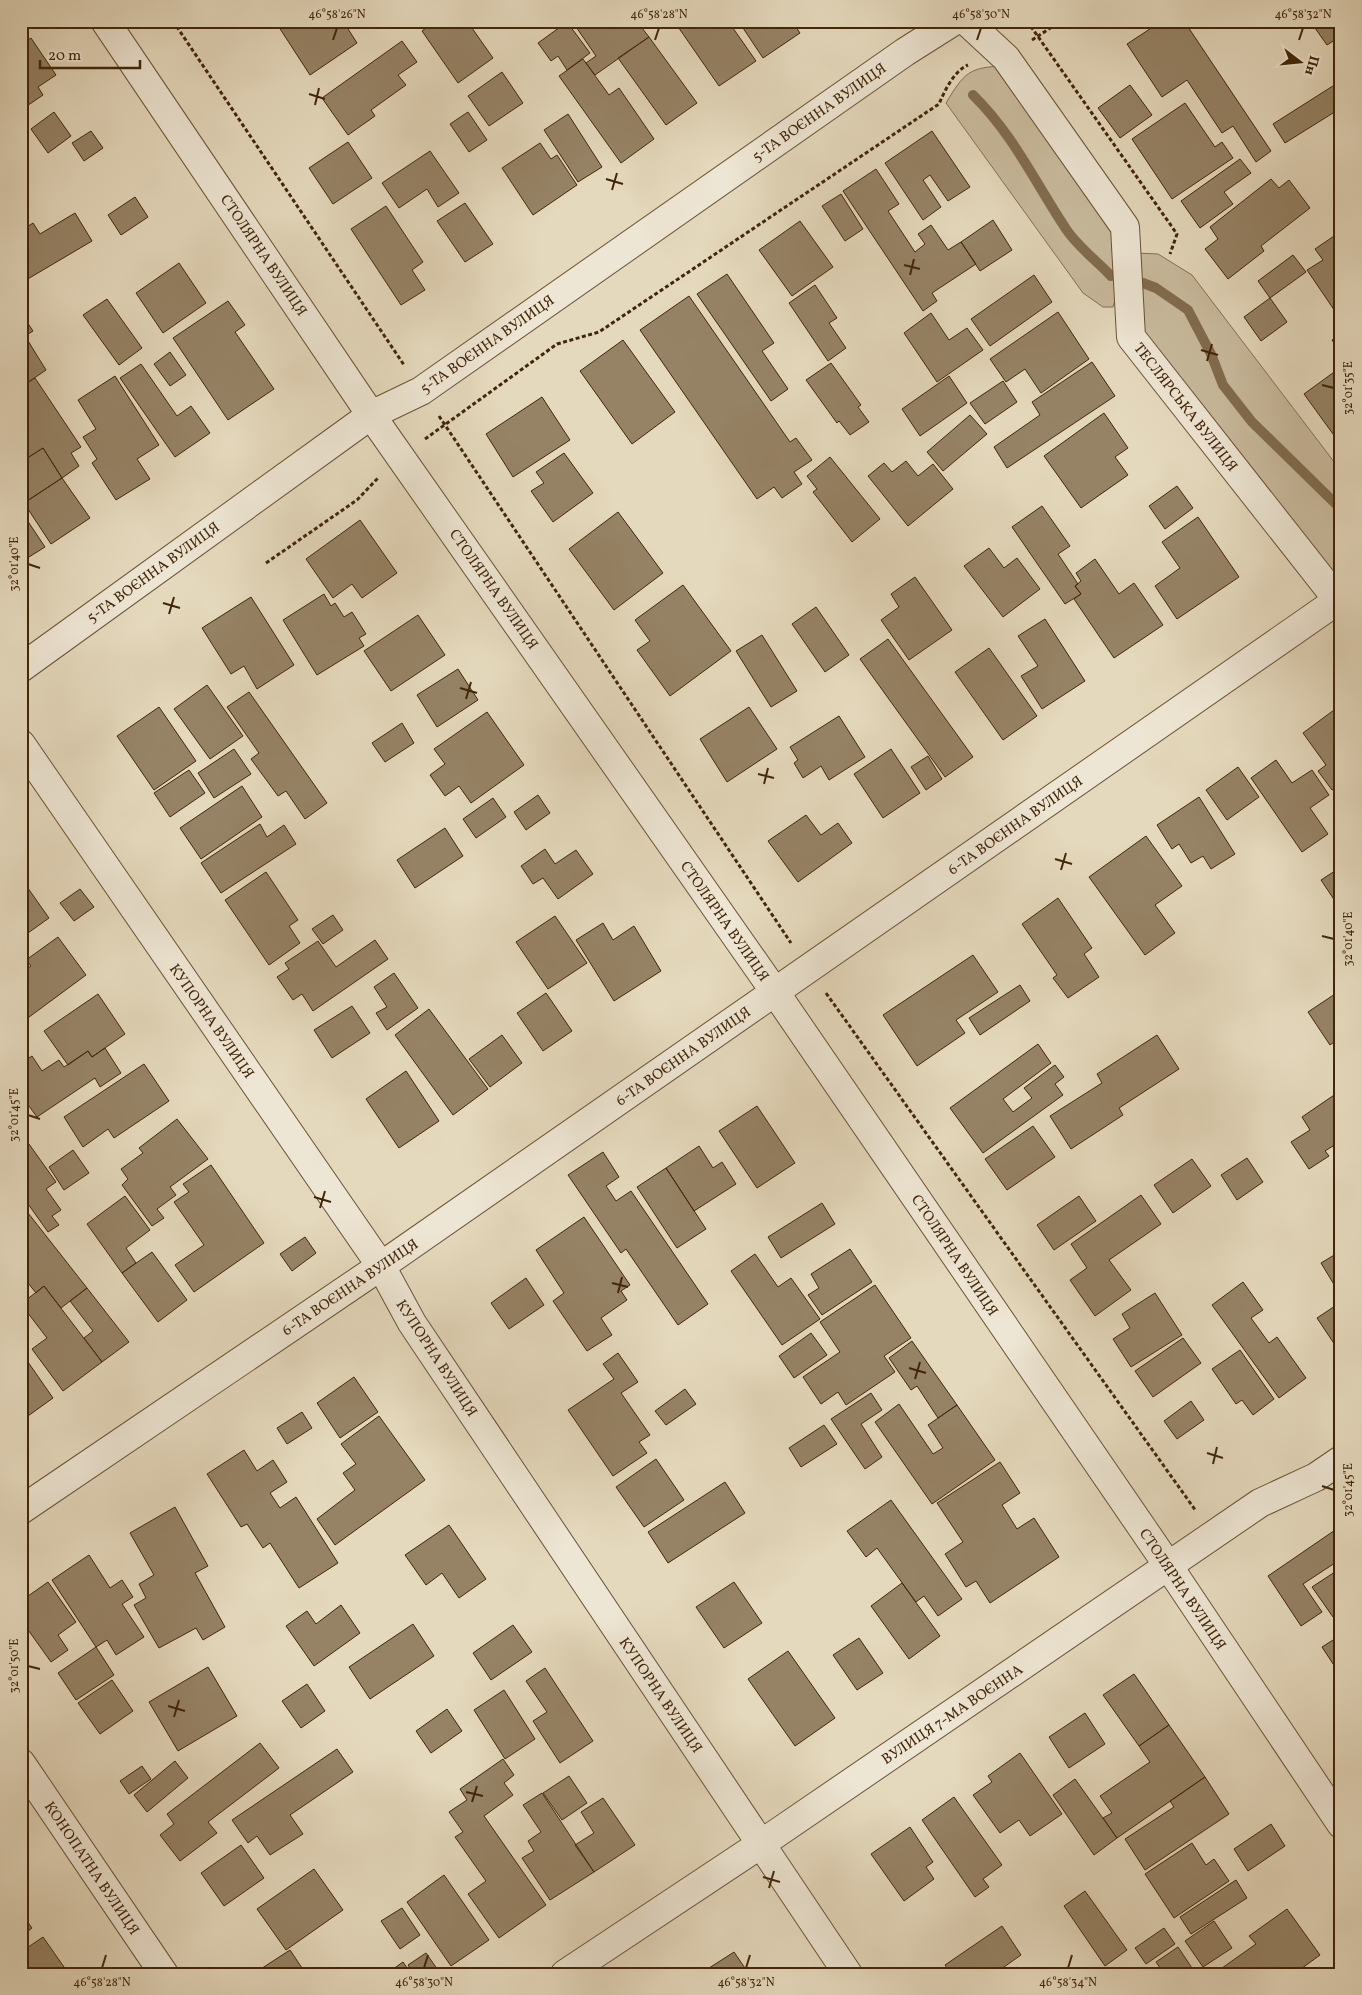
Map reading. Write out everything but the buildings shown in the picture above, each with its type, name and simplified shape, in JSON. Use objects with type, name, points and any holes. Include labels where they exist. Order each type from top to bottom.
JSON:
[{"type":"street","name":"СТОЛЯРНА ВУЛИЦЯ","points":[[105,21],[371,415],[775,992],[1169,1567],[1341,1824]]},
{"type":"street","name":"5-ТА ВОЄННА ВУЛИЦЯ","points":[[21,668],[371,415],[422,391],[905,52],[954,21]]},
{"type":"street","name":"ТЕСЛЯРСЬКА ВУЛИЦЯ","points":[[966,21],[1006,58],[1125,227],[1131,337],[1340,601]]},
{"type":"street","name":"6-ТА ВОЄННА ВУЛИЦЯ","points":[[21,1510],[381,1266],[1340,601]]},
{"type":"street","name":"КУПОРНА ВУЛИЦЯ","points":[[21,744],[381,1266],[417,1332],[848,1974]]},
{"type":"street","name":"ВУЛИЦЯ 7-МА ВОЄННА","points":[[565,1974],[761,1844],[1260,1503],[1316,1477],[1341,1460]]},
{"type":"street","name":"КОНОПАТНА ВУЛИЦЯ","points":[[21,1763],[164,1974]]},
{"type":"path","points":[[173,21],[809,969],[1214,1536]]},
{"type":"path","points":[[1027,21],[1177,234],[1170,254]]},
{"type":"path","points":[[266,563],[357,500],[401,456],[557,344],[599,332],[940,104],[944,92],[961,68],[984,58],[1006,58],[1061,21]]},
{"type":"shaded area","points":[[1004,66],[1117,229],[1119,286],[1113,307],[1103,307],[1083,293],[946,103],[963,78],[975,70]]},
{"type":"shaded area","points":[[1136,253],[1158,254],[1192,275],[1341,471],[1341,572],[1323,569],[1151,344],[1137,318]]},
{"type":"waterway","points":[[973,95],[1012,143],[1071,236],[1111,276]]},
{"type":"waterway","points":[[1143,283],[1156,288],[1188,310],[1211,354],[1223,385],[1252,422],[1341,509]]}]
